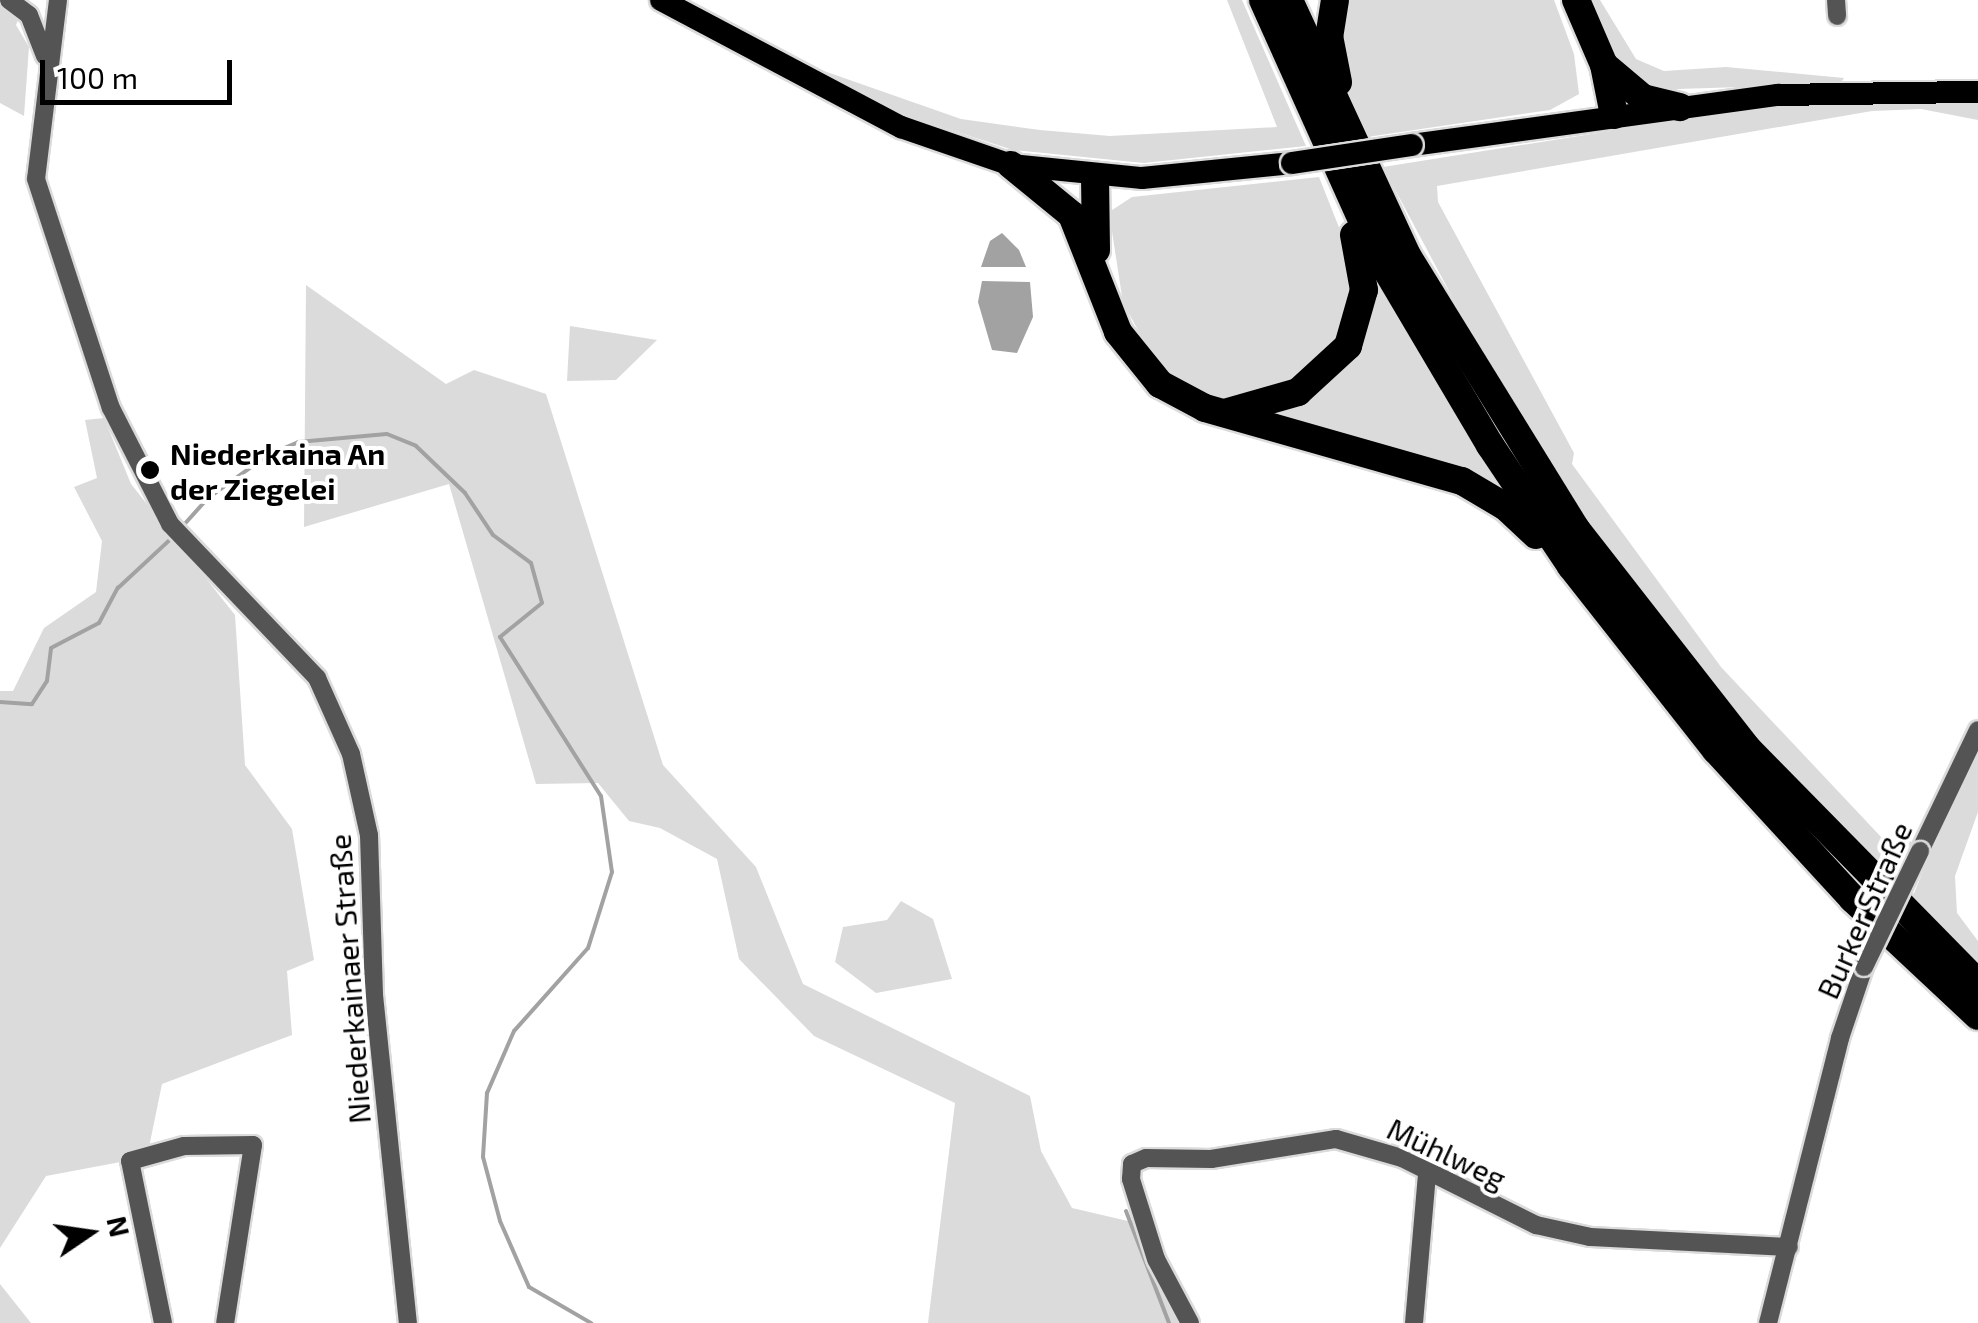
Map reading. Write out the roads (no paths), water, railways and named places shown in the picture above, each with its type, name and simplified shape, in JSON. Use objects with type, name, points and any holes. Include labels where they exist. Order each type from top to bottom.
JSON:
[{"type":"highway","points":[[1221,412],[1263,407],[1298,392],[1331,367],[1354,333],[1364,290],[1362,260],[1325,148],[1263,0]]},
{"type":"highway","points":[[1288,0],[1369,178],[1487,394],[1642,620],[1783,789],[1978,983]]},
{"type":"highway","points":[[1335,0],[1332,64],[1369,178]]},
{"type":"highway","points":[[1576,0],[1608,116]]},
{"type":"highway","points":[[1587,32],[1604,66],[1608,116]]},
{"type":"highway","points":[[1604,66],[1644,98],[1680,107]]},
{"type":"highway","points":[[1325,148],[1410,312],[1571,566],[1716,750],[1853,899],[1978,1016]]},
{"type":"highway","points":[[1011,165],[1072,215],[1098,272],[1118,332],[1138,362],[1174,394],[1221,412],[1462,481],[1506,507],[1571,566]]},
{"type":"highway","points":[[1095,177],[1098,272]]},
{"type":"main road","points":[[661,0],[740,36],[902,127],[1011,165],[1095,177],[1292,163],[1778,94],[1978,92]]},
{"type":"street","points":[[9,0],[41,36],[47,66]]},
{"type":"street","name":"Niederkainaer Straße","points":[[58,0],[37,135],[40,202],[111,408],[170,524],[318,678],[351,754],[369,835],[374,996],[408,1323]]},
{"type":"street","name":"Burker Straße","points":[[1773,1321],[1820,1120],[1864,968],[1978,730]]},
{"type":"street","name":"Mühlweg","points":[[1190,1323],[1156,1259],[1131,1179],[1132,1164],[1146,1158],[1211,1159],[1342,1140],[1402,1158],[1554,1229],[1590,1238],[1789,1247]]},
{"type":"street","points":[[163,1323],[130,1161],[184,1146],[252,1145],[225,1323]]},
{"type":"street","points":[[1414,1323],[1427,1173]]},
{"type":"waterway","points":[[181,528],[208,498],[268,455],[298,442],[387,434],[416,446],[465,493],[493,535],[531,563],[542,603],[500,637],[601,796],[612,872],[588,948],[514,1031],[487,1093],[483,1157],[500,1221],[529,1287],[591,1323]]},
{"type":"waterway","points":[[0,702],[32,704],[47,681],[51,648],[99,623],[118,588],[175,535]]},
{"type":"waterway","points":[[1126,1211],[1169,1323]]},
{"type":"place","name":"Niederkaina An der Ziegelei","points":[[150,470]]}]
